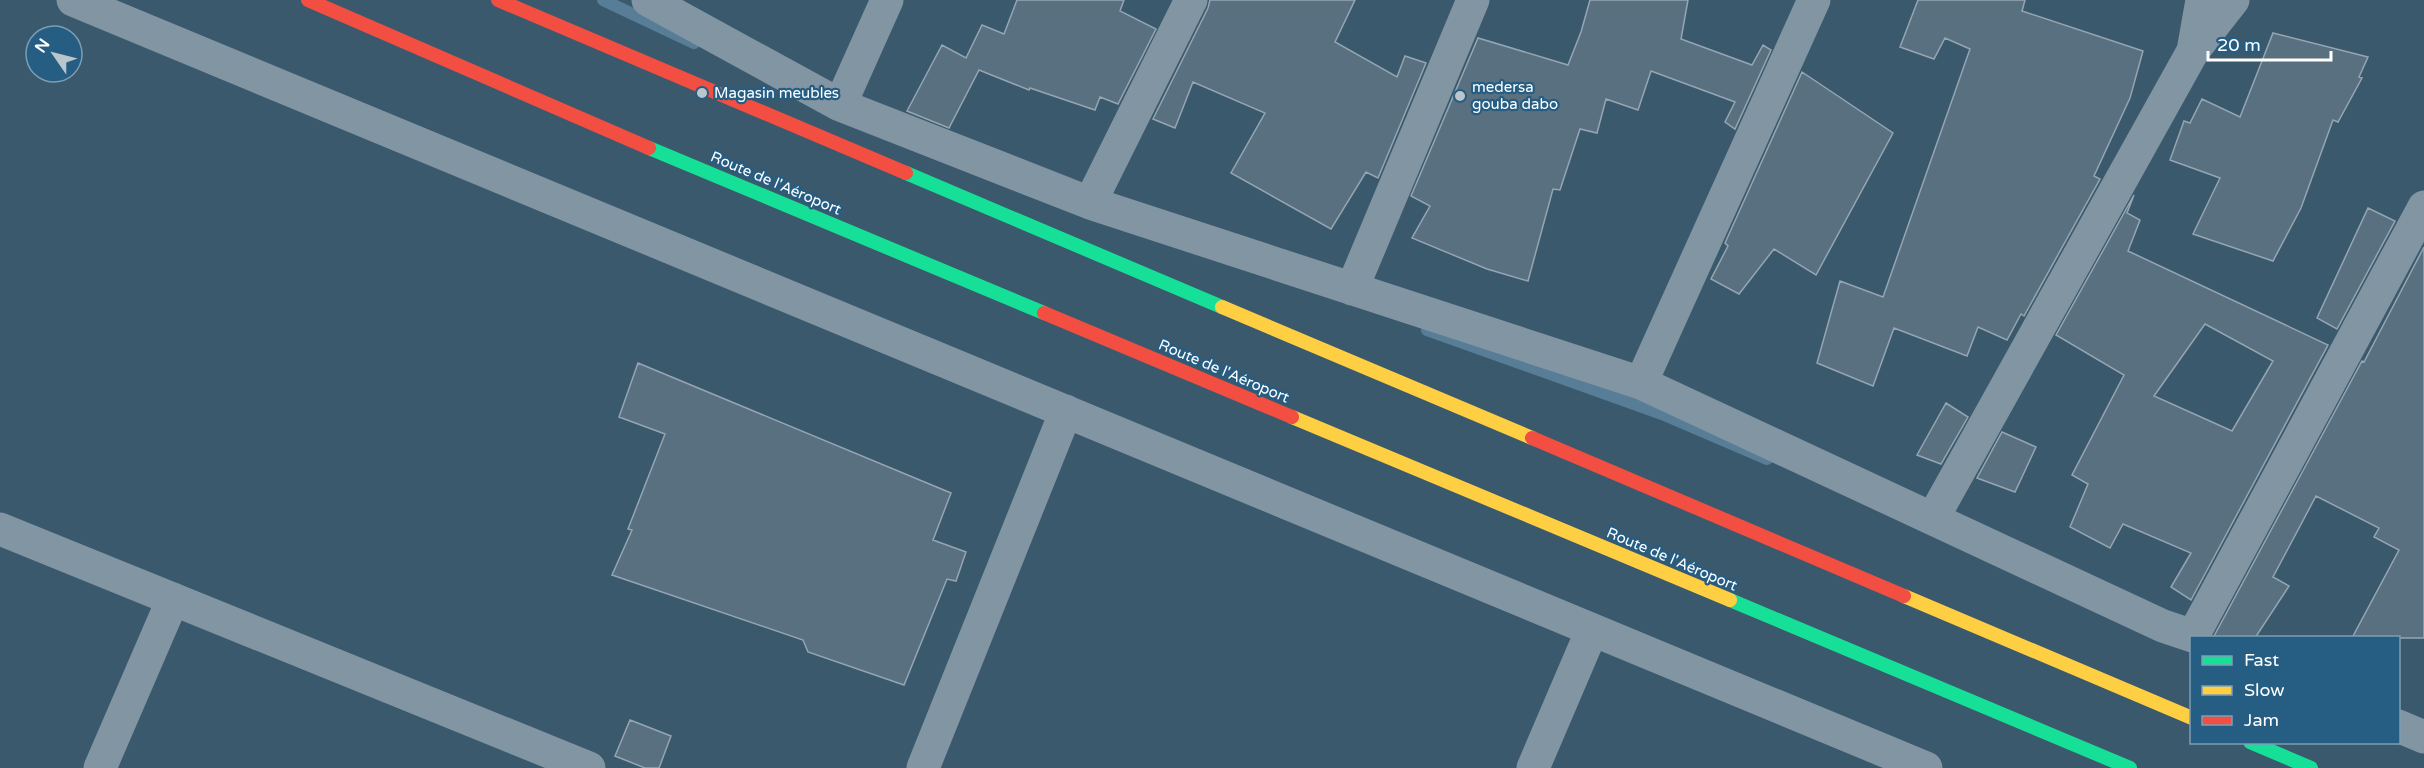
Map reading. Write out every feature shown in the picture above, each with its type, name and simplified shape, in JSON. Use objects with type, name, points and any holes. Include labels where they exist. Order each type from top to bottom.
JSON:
[{"type":"highway","name":"Route de l'Aéroport","points":[[308,0],[655,151],[2130,768]]},
{"type":"highway","points":[[498,0],[2190,716]]},
{"type":"highway","points":[[2255,744],[2311,768]]},
{"type":"street","points":[[73,0],[1926,768]]},
{"type":"street","points":[[648,0],[840,105],[1090,203],[1641,382],[2163,626],[2192,636]]},
{"type":"street","points":[[840,105],[887,0]]},
{"type":"street","points":[[1090,203],[1191,0]]},
{"type":"street","points":[[1352,289],[1473,0]]},
{"type":"street","points":[[1641,382],[1814,0]]},
{"type":"street","points":[[2193,51],[2202,0]]},
{"type":"street","points":[[1933,518],[2193,51],[2233,0]]},
{"type":"street","points":[[2196,636],[2424,207]]},
{"type":"street","points":[[923,768],[1066,411]]},
{"type":"street","points":[[0,529],[589,768]]},
{"type":"street","points":[[100,768],[173,599]]},
{"type":"street","points":[[1533,768],[1592,630]]},
{"type":"street","points":[[2400,727],[2424,737]]},
{"type":"building","points":[[1017,0],[1124,0],[1120,11],[1156,29],[1118,104],[1100,97],[1095,110],[1030,88],[1029,90],[979,70],[949,128],[907,111],[942,45],[966,58],[982,25],[1004,34]]},
{"type":"building","points":[[1210,0],[1355,0],[1335,42],[1397,77],[1405,56],[1426,63],[1378,178],[1366,172],[1331,229],[1231,173],[1265,113],[1193,82],[1175,128],[1153,119]]},
{"type":"building","points":[[1590,0],[1688,0],[1681,39],[1752,65],[1763,45],[1771,50],[1735,129],[1725,122],[1735,102],[1651,71],[1638,110],[1606,99],[1597,133],[1580,129],[1560,190],[1553,189],[1528,281],[1487,269],[1412,238],[1430,206],[1411,196],[1478,38],[1568,65]]},
{"type":"building","points":[[1918,0],[2025,0],[2022,11],[2143,51],[2130,98],[2094,176],[2100,179],[2024,316],[2021,314],[2007,340],[1978,327],[1967,356],[1894,328],[1873,386],[1817,363],[1840,281],[1883,297],[1970,49],[1945,38],[1934,59],[1900,47]]},
{"type":"building","points":[[2273,33],[2368,57],[2359,77],[2362,78],[2338,122],[2333,120],[2301,208],[2273,261],[2193,234],[2220,178],[2170,160],[2184,121],[2190,123],[2202,99],[2240,117]]},
{"type":"building","points":[[1802,72],[1893,133],[1816,275],[1774,249],[1739,294],[1711,279],[1728,246],[1725,243]]},
{"type":"building","points":[[2134,195],[2127,213],[2140,220],[2128,251],[2328,345],[2191,600],[2171,587],[2191,553],[2123,524],[2110,548],[2070,527],[2088,484],[2072,475],[2124,375],[2056,335]],"holes":[[[2205,324],[2273,361],[2232,431],[2154,396]]]},
{"type":"building","points":[[2368,208],[2395,221],[2337,329],[2317,318]]},
{"type":"building","points":[[2424,247],[2424,638],[2353,636],[2399,550],[2374,537],[2379,528],[2316,496],[2273,577],[2289,586],[2256,636],[2214,636],[2362,361],[2364,362]]},
{"type":"building","points":[[638,363],[951,493],[933,540],[966,552],[956,581],[947,579],[904,685],[808,652],[803,640],[612,575],[632,530],[628,529],[665,434],[619,417]]},
{"type":"building","points":[[1946,403],[1968,417],[1941,464],[1917,455]]},
{"type":"building","points":[[2002,432],[2036,447],[2015,492],[1977,478]]},
{"type":"building","points":[[630,720],[671,736],[659,768],[645,768],[615,756]]},
{"type":"waterway","points":[[603,0],[694,43]]},
{"type":"waterway","points":[[1427,330],[1662,414],[1767,459]]},
{"type":"traffic: fast","points":[[649,148],[1044,313]]},
{"type":"traffic: fast","points":[[906,173],[1222,307]]},
{"type":"traffic: fast","points":[[1730,600],[2130,768]]},
{"type":"traffic: fast","points":[[2255,744],[2311,768]]},
{"type":"traffic: slow","points":[[1222,307],[1532,438]]},
{"type":"traffic: slow","points":[[1292,417],[1730,600]]},
{"type":"traffic: slow","points":[[1904,596],[2190,717]]},
{"type":"traffic: jam","points":[[308,0],[649,148]]},
{"type":"traffic: jam","points":[[498,0],[906,173]]},
{"type":"traffic: jam","points":[[1044,313],[1292,417]]},
{"type":"traffic: jam","points":[[1532,438],[1904,596]]},
{"type":"place","name":"Magasin meubles","points":[[702,93]]},
{"type":"place","name":"medersa gouba dabo","points":[[1460,96]]}]
